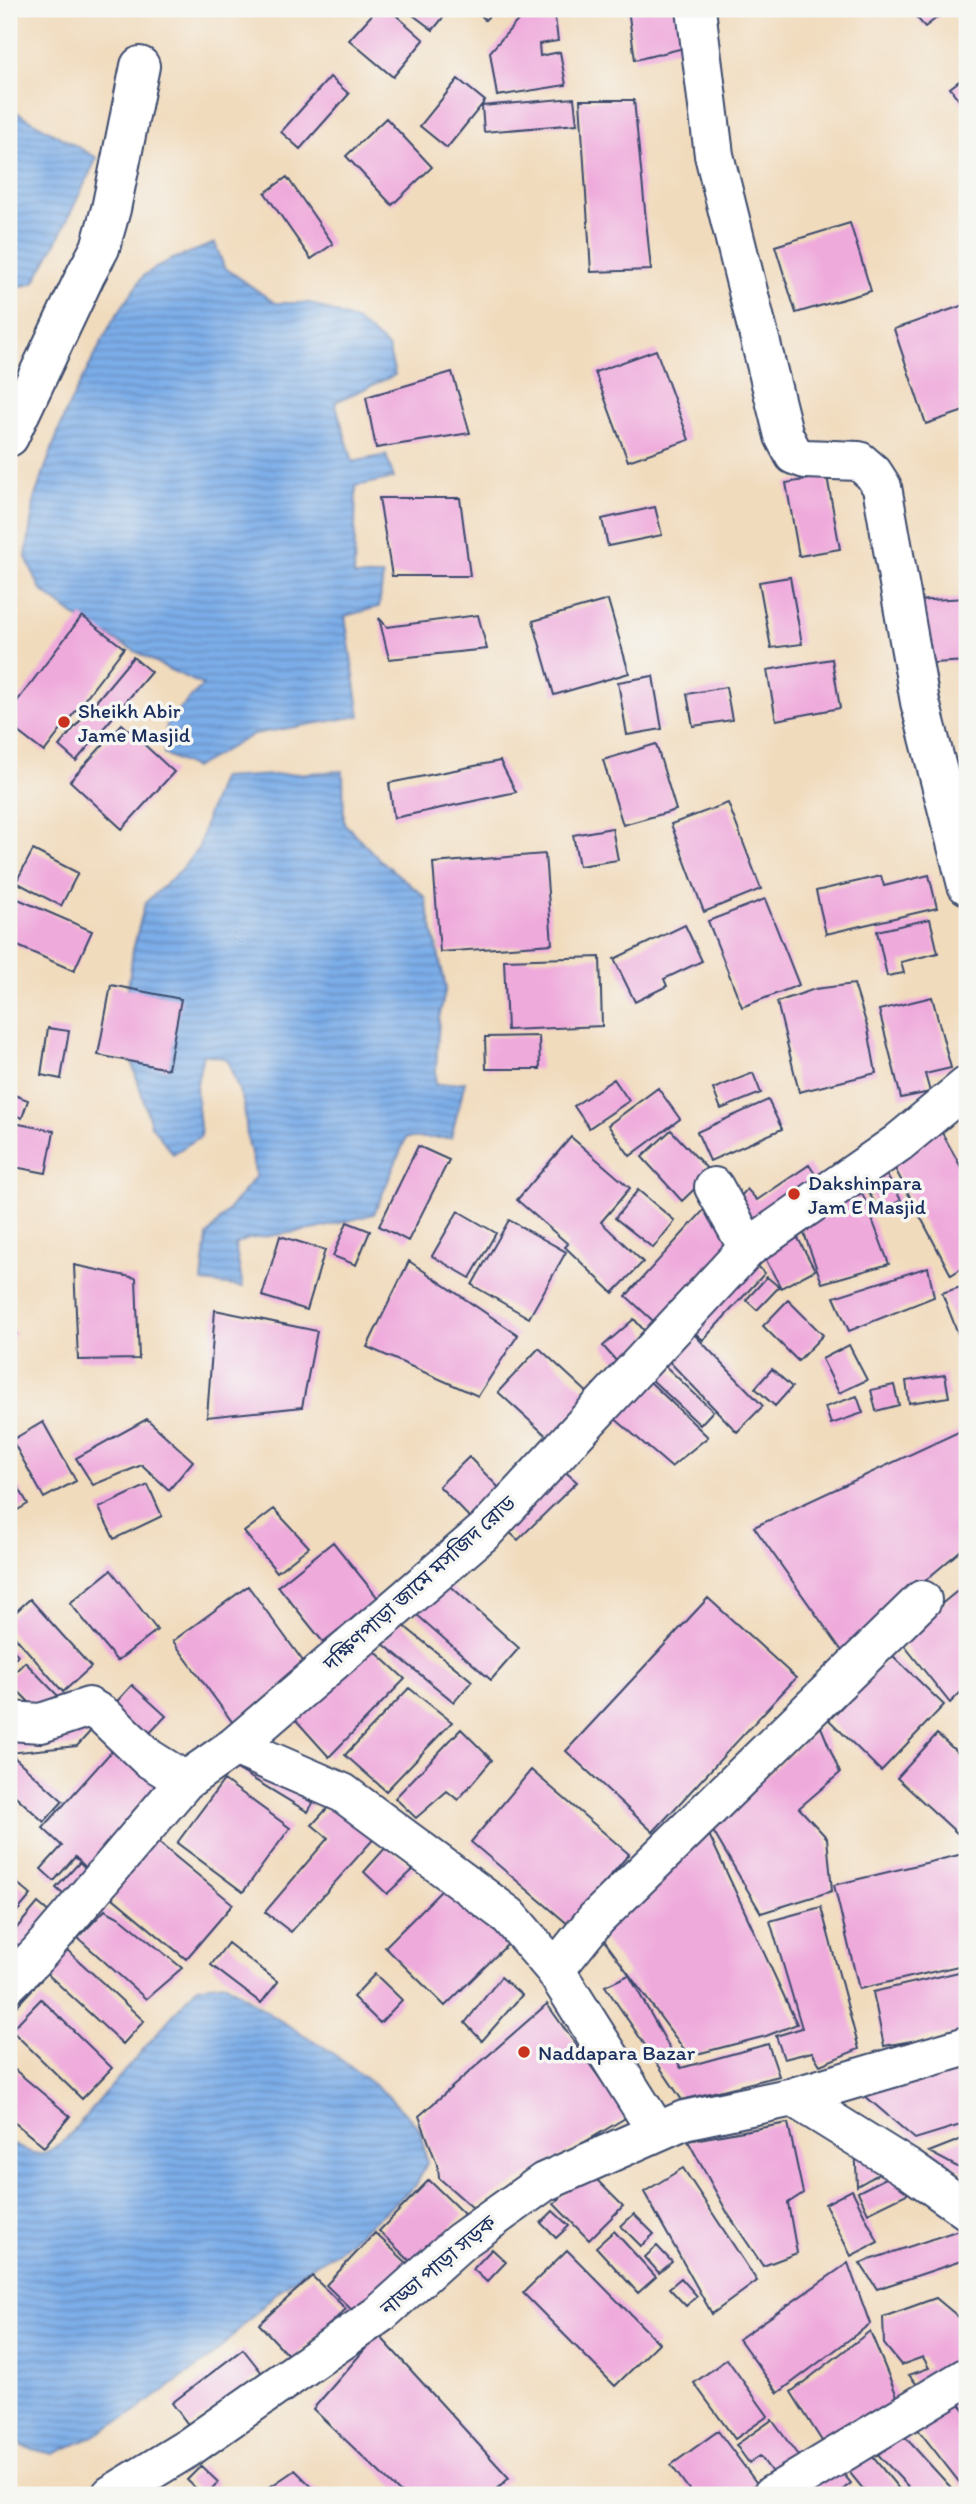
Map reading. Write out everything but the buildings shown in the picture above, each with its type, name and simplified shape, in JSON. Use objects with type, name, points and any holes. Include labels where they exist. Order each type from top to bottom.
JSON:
[{"type":"street","points":[[696,9],[714,155],[784,436],[794,455],[805,459],[859,461],[873,473],[882,487],[920,702],[967,885]]},
{"type":"street","points":[[9,436],[100,248],[111,209],[141,66]]},
{"type":"street","name":"দক্ষিণপাড়া জামে মসজিদ রোড","points":[[9,1983],[38,1954],[185,1781],[235,1746],[486,1530],[748,1248],[898,1143],[967,1086]]},
{"type":"street","points":[[714,1187],[748,1248]]},
{"type":"street","points":[[555,1970],[596,1919],[922,1600]]},
{"type":"street","points":[[9,1721],[41,1723],[89,1707],[104,1716],[148,1758],[185,1781]]},
{"type":"street","points":[[235,1746],[343,1793],[509,1916],[555,1970],[656,2130]]},
{"type":"street","name":"নাড্ডা পাড়া সড়ক","points":[[111,2495],[188,2448],[382,2313],[460,2242],[544,2182],[656,2130],[684,2120],[793,2097],[967,2046]]},
{"type":"street","points":[[793,2097],[909,2169],[967,2210]]},
{"type":"street","points":[[772,2495],[967,2377]]},
{"type":"water","points":[[9,108],[97,158],[34,283],[9,290]]},
{"type":"water","points":[[215,243],[224,267],[275,303],[310,303],[357,321],[388,347],[395,375],[335,402],[353,462],[386,455],[394,478],[356,486],[354,576],[383,576],[379,607],[345,616],[360,716],[254,734],[194,768],[164,754],[167,722],[203,685],[84,623],[41,590],[26,557],[35,496],[66,411],[113,320],[144,275],[168,261]]},
{"type":"water","points":[[343,771],[344,823],[378,858],[425,897],[446,987],[439,1019],[435,1085],[465,1082],[451,1138],[406,1138],[374,1214],[317,1229],[248,1239],[235,1245],[243,1287],[202,1282],[207,1236],[256,1176],[247,1136],[244,1104],[227,1059],[203,1054],[196,1088],[201,1136],[173,1154],[151,1125],[133,1066],[125,1010],[133,950],[145,903],[181,870],[199,847],[221,778]]},
{"type":"water","points":[[225,1983],[324,2047],[386,2094],[420,2129],[427,2163],[416,2185],[337,2252],[307,2269],[274,2295],[211,2357],[133,2413],[90,2438],[53,2454],[24,2447],[9,2433],[9,2143],[38,2154],[57,2146],[197,1987]]},
{"type":"place","name":"Sheikh Abir Jame Masjid","points":[[64,722]]},
{"type":"place","name":"Dakshinpara Jam E Masjid","points":[[794,1194]]},
{"type":"place","name":"Naddapara Bazar","points":[[524,2052]]}]
